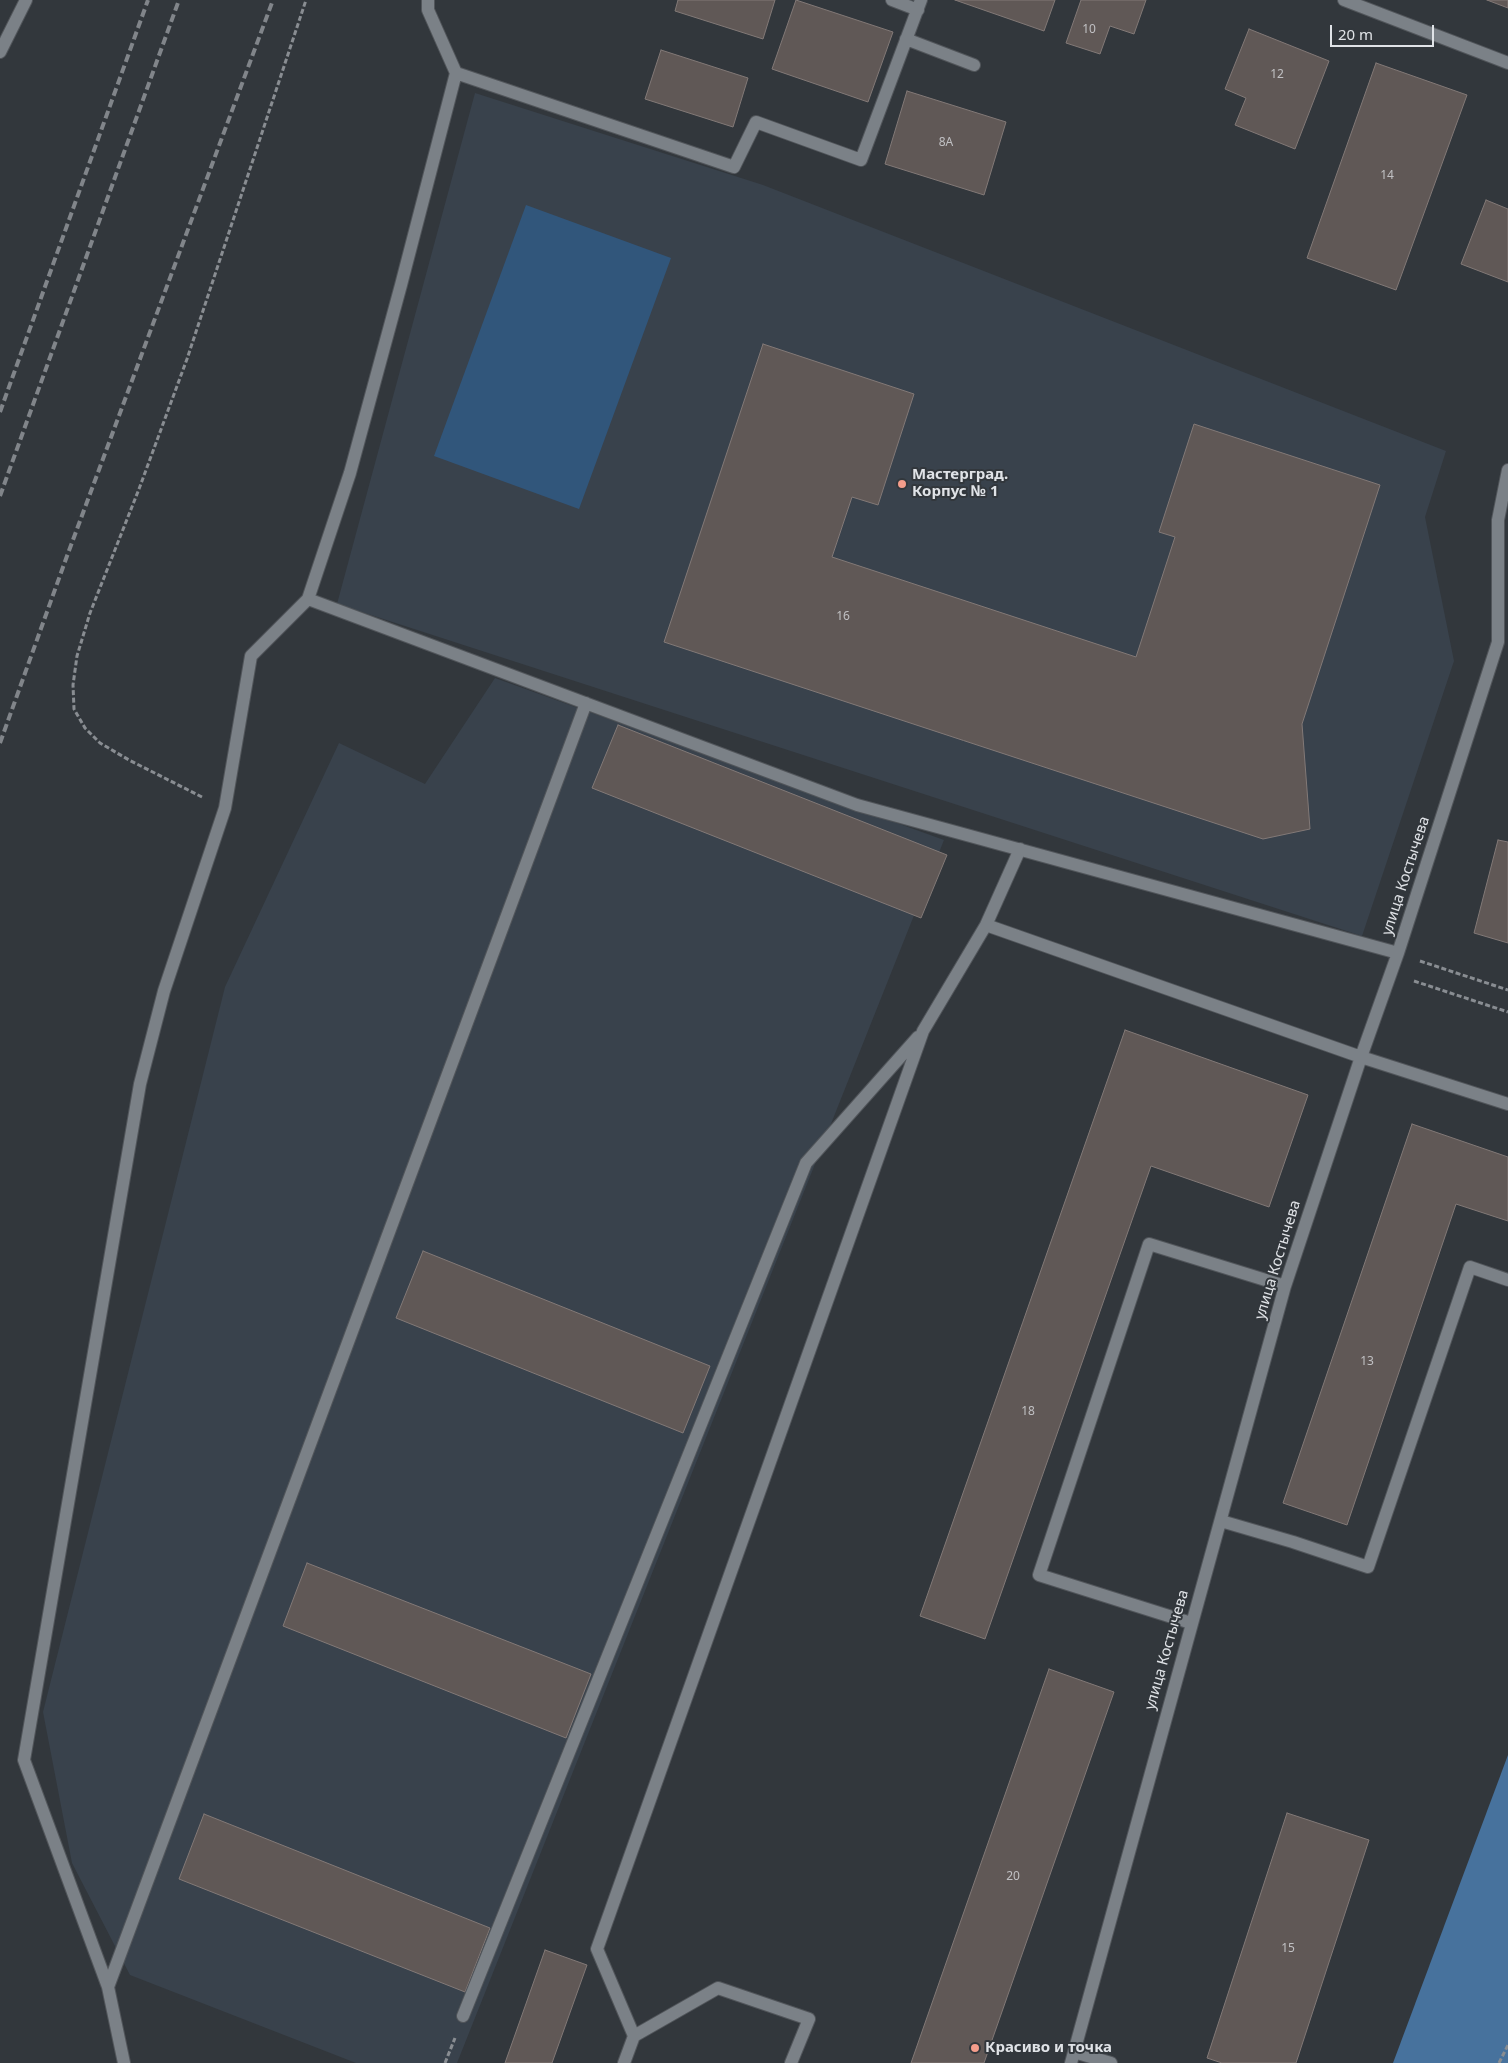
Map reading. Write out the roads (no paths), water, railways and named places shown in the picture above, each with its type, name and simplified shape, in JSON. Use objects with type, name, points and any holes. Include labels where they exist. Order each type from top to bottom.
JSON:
[{"type":"street","points":[[0,52],[26,0]]},
{"type":"street","points":[[124,2063],[108,1988],[24,1760],[140,1084],[164,991],[225,808],[251,656],[308,600],[353,463],[456,73],[428,10],[428,0]]},
{"type":"street","points":[[456,73],[734,167],[756,122],[861,160],[919,5],[892,0]]},
{"type":"street","points":[[1344,0],[1508,64]]},
{"type":"street","points":[[906,40],[974,65]]},
{"type":"street","name":"улица Костычева","points":[[1072,2057],[1285,1286],[1361,1057],[1398,954],[1498,642],[1498,520],[1508,470]]},
{"type":"street","points":[[308,600],[857,805],[1398,954]]},
{"type":"street","points":[[108,1988],[586,703]]},
{"type":"street","points":[[463,2016],[806,1162],[923,1031],[986,925],[1020,849]]},
{"type":"street","points":[[986,925],[1361,1057],[1508,1104]]},
{"type":"street","points":[[634,2036],[597,1949],[923,1031]]},
{"type":"street","points":[[1191,1623],[1039,1574],[1149,1244],[1285,1286]]},
{"type":"street","points":[[1221,1521],[1293,1542],[1368,1568],[1470,1267],[1508,1280]]},
{"type":"street","points":[[624,2063],[634,2036],[718,1988],[809,2019],[791,2063]]},
{"type":"street","points":[[1072,2057],[1111,2063]]},
{"type":"railway","points":[[0,412],[148,0]]},
{"type":"railway","points":[[0,496],[179,0]]},
{"type":"railway","points":[[0,743],[67,556],[273,0]]},
{"type":"place","name":"Мастерград. Корпус № 1","points":[[902,484]]},
{"type":"place","name":"Красиво и точка","points":[[975,2048]]}]
